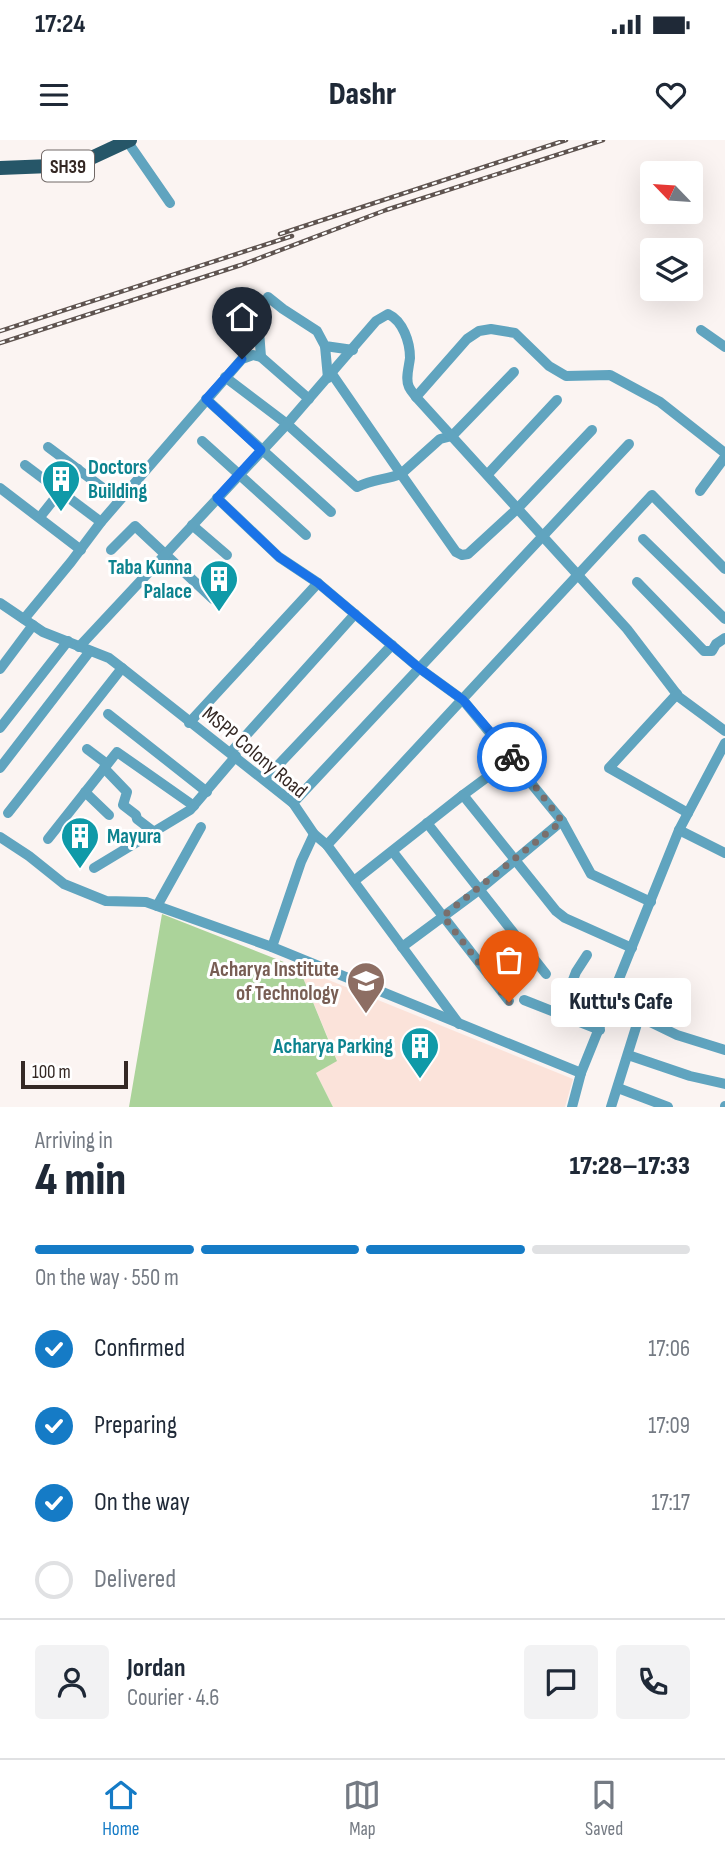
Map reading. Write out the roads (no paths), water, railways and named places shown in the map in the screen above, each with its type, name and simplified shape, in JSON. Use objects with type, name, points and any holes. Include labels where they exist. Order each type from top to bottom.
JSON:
[{"type":"main road","name":"SH39","points":[[0,168],[76,165],[129,140]]},
{"type":"street","points":[[129,140],[170,203]]},
{"type":"street","points":[[261,357],[258,318],[268,297],[317,331],[325,346],[330,376],[456,552],[462,555],[468,554],[518,508],[592,430]]},
{"type":"street","points":[[79,647],[287,424],[376,321],[388,314],[398,319],[410,354],[409,387],[416,397],[627,629],[677,694],[725,731]]},
{"type":"street","points":[[416,397],[467,339],[479,331],[491,329],[515,333],[550,366],[566,376],[610,375],[660,402],[725,455],[699,491]]},
{"type":"street","points":[[701,330],[725,347]]},
{"type":"street","points":[[325,346],[353,350]]},
{"type":"street","points":[[0,668],[29,622],[101,522],[242,359],[253,355],[261,357],[309,398]]},
{"type":"street","points":[[225,377],[287,424],[357,487],[372,480],[401,474],[440,439],[452,436],[514,372]]},
{"type":"street","points":[[206,399],[331,512]]},
{"type":"street","points":[[488,474],[557,400]]},
{"type":"street","points":[[202,441],[306,535]]},
{"type":"street","points":[[293,803],[629,444]]},
{"type":"street","points":[[48,447],[119,500]]},
{"type":"street","points":[[25,465],[101,522]]},
{"type":"street","points":[[40,517],[78,470]]},
{"type":"street","points":[[0,488],[81,550]]},
{"type":"street","points":[[327,845],[652,495],[725,569]]},
{"type":"street","points":[[217,498],[279,557],[318,583],[419,668],[463,700],[562,821],[591,874],[651,902]]},
{"type":"street","points":[[192,525],[227,555]]},
{"type":"street","points":[[111,550],[135,526],[213,599]]},
{"type":"street","points":[[643,539],[725,619]]},
{"type":"street","points":[[637,582],[704,651],[712,651],[716,644],[725,638]]},
{"type":"street","points":[[189,723],[318,583]]},
{"type":"street","name":"MSPP Colony Road","points":[[1,607],[79,647],[109,658],[293,803],[459,1024]]},
{"type":"street","points":[[94,868],[194,806],[234,754],[355,614]]},
{"type":"street","points":[[0,728],[68,641]]},
{"type":"street","points":[[265,779],[392,645]]},
{"type":"street","points":[[0,768],[90,651]]},
{"type":"street","points":[[8,813],[122,668]]},
{"type":"street","points":[[677,694],[609,768],[688,813]]},
{"type":"street","points":[[108,714],[207,792]]},
{"type":"street","points":[[572,1107],[573,1094],[581,1073],[679,830],[725,743]]},
{"type":"street","points":[[87,749],[106,766],[127,792],[123,804],[155,832]]},
{"type":"street","points":[[48,839],[117,752],[194,806]]},
{"type":"street","points":[[354,881],[513,758]]},
{"type":"street","points":[[85,792],[109,815]]},
{"type":"street","points":[[463,795],[565,918],[632,948]]},
{"type":"street","points":[[402,947],[479,890],[562,821]]},
{"type":"street","points":[[427,823],[546,974]]},
{"type":"street","points":[[157,906],[201,827]]},
{"type":"street","points":[[679,830],[725,853]]},
{"type":"street","points":[[272,947],[301,862],[314,834]]},
{"type":"street","points":[[0,837],[64,884],[106,901],[146,902],[272,947],[581,1073]]},
{"type":"street","points":[[393,852],[509,1002]]},
{"type":"street","points":[[560,1014],[576,972],[587,955]]},
{"type":"street","points":[[524,1000],[600,1030]]},
{"type":"street","points":[[611,1107],[637,1024],[644,1018],[677,1035],[725,1050]]},
{"type":"street","points":[[628,1055],[664,1068],[725,1084]]},
{"type":"street","points":[[618,1088],[668,1107]]},
{"type":"railway","points":[[280,234],[566,140]]},
{"type":"railway","points":[[0,343],[241,265],[386,210],[603,140]]},
{"type":"railway","points":[[0,331],[292,236]]},
{"type":"place","name":"Doctors Building","points":[[61,513]]},
{"type":"place","name":"Taba Kunna Palace","points":[[219,613]]},
{"type":"place","name":"Mayura","points":[[80,870]]},
{"type":"place","name":"Kuttu's Cafe","points":[[509,1002]]},
{"type":"place","name":"Acharya Institute of Technology","points":[[366,1015]]},
{"type":"place","name":"Acharya Parking","points":[[420,1080]]}]
